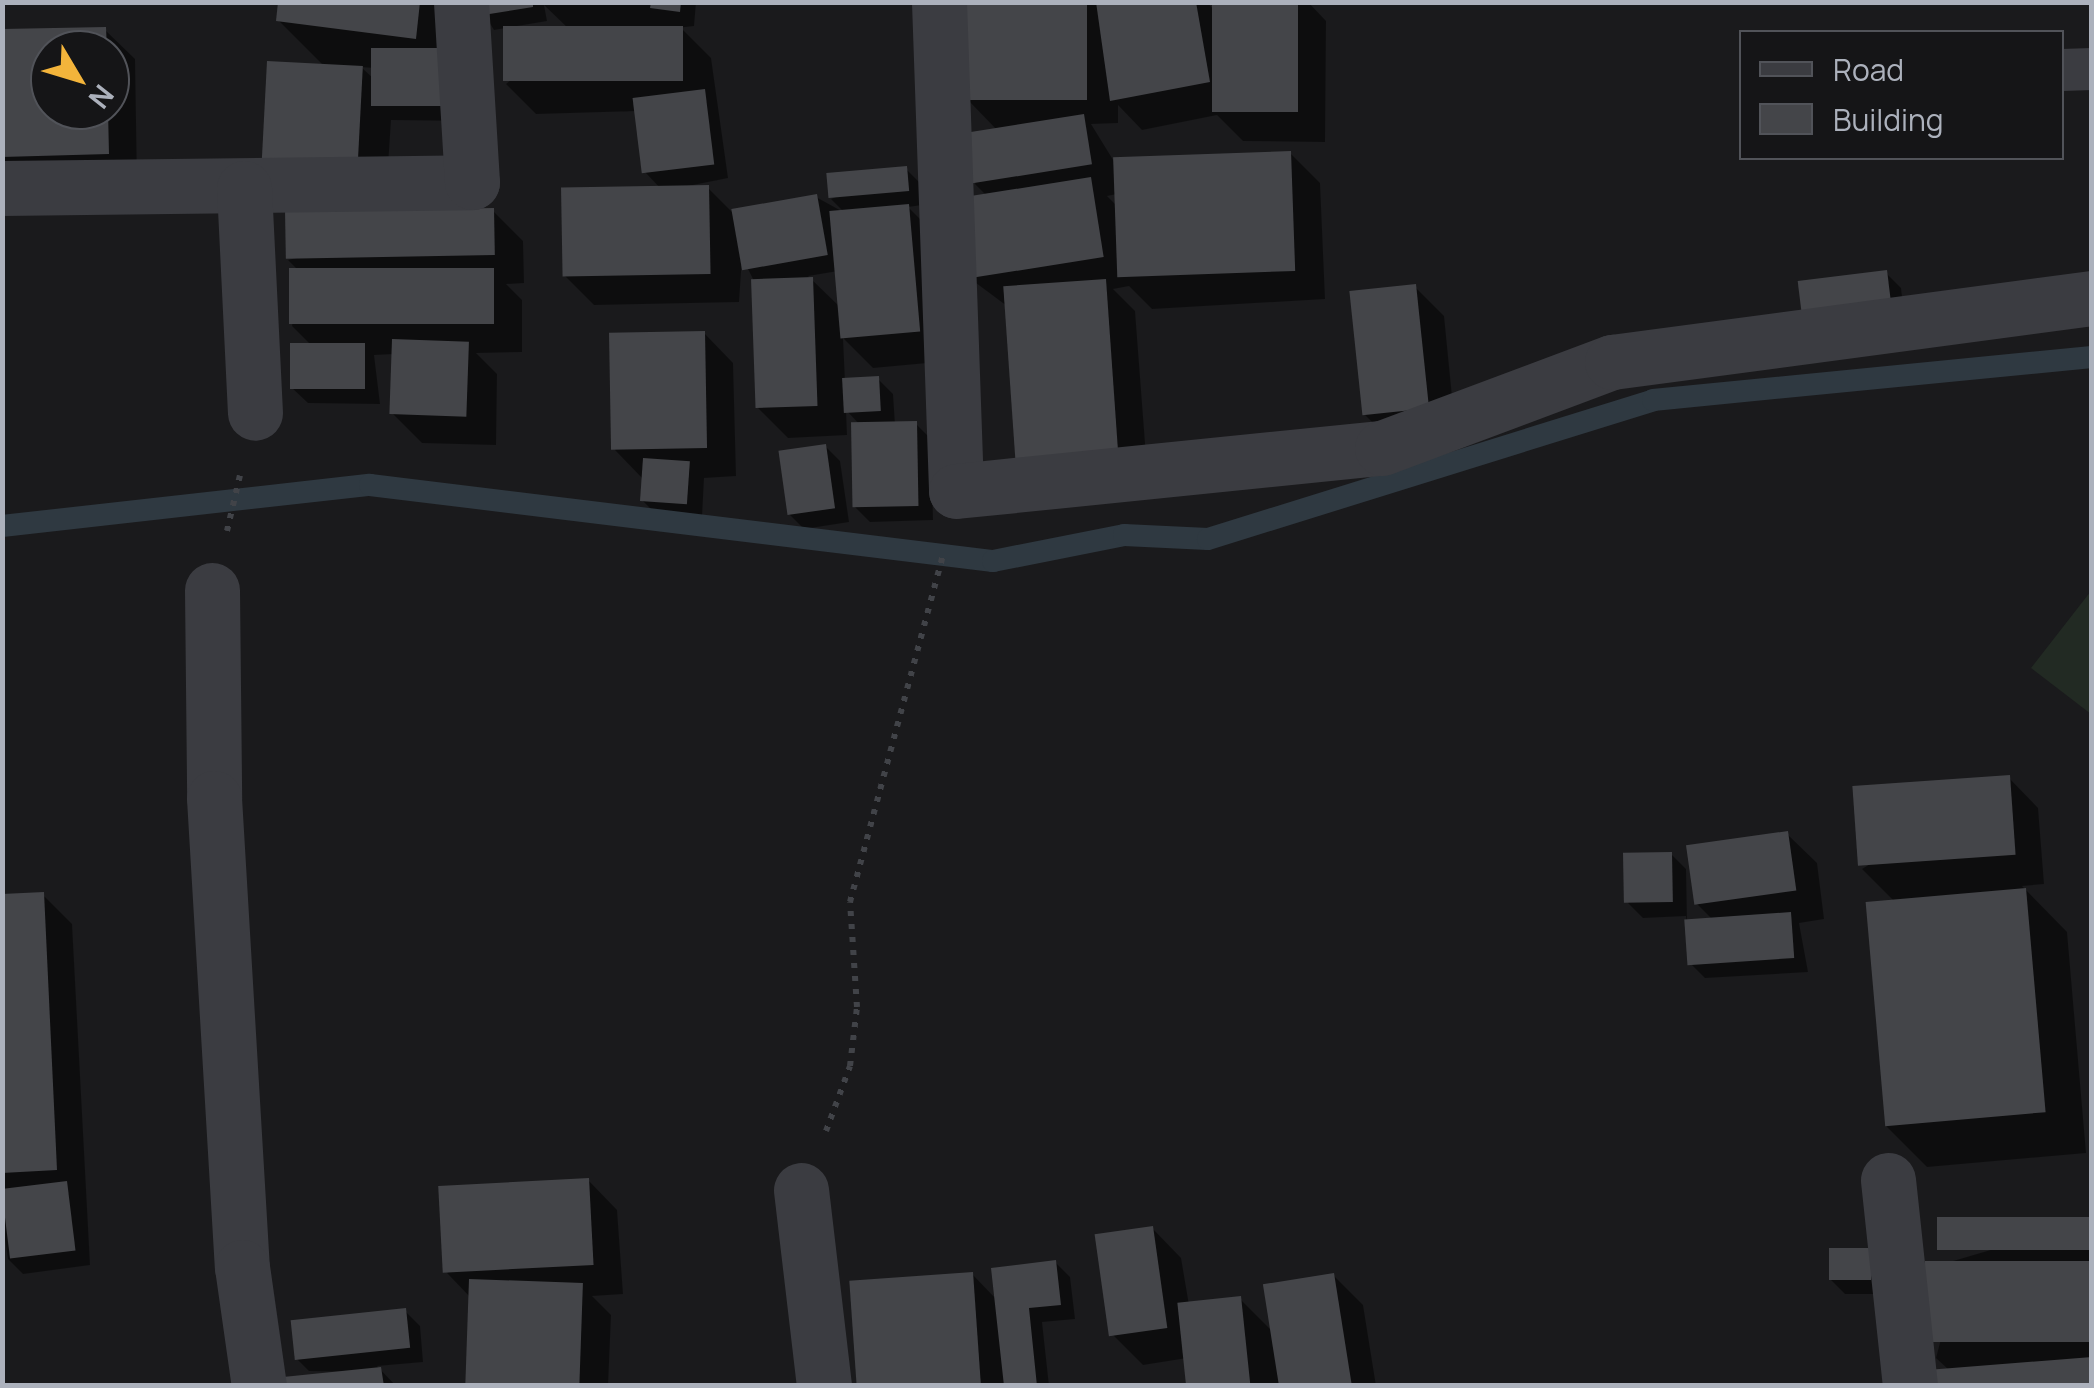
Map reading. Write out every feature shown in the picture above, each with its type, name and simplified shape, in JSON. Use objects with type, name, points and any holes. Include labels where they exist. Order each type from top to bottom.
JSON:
[{"type":"street","points":[[2,188],[244,188],[472,182],[462,2]]},
{"type":"street","points":[[940,2],[956,491],[1382,448],[1612,362],[2092,298]]},
{"type":"street","points":[[244,188],[250,434]]},
{"type":"street","points":[[218,566],[214,798],[242,1267],[259,1386]]},
{"type":"street","points":[[1888,1180],[1910,1386]]},
{"type":"street","points":[[801,1190],[824,1386]]},
{"type":"lane","points":[[2064,70],[2092,69]]},
{"type":"path","points":[[218,566],[250,434]]},
{"type":"path","points":[[801,1190],[850,1066],[850,902],[880,770],[929,624],[947,538]]},
{"type":"shaded area","points":[[2091,591],[2091,714],[2031,668]]},
{"type":"building","points":[[278,2],[420,2],[416,39],[276,21]]},
{"type":"building","points":[[475,2],[533,2],[533,7],[477,16]]},
{"type":"building","points":[[651,2],[681,2],[680,12],[650,8]]},
{"type":"building","points":[[960,2],[1087,2],[1087,100],[960,100]]},
{"type":"building","points":[[1096,2],[1196,2],[1210,82],[1110,101]]},
{"type":"building","points":[[1212,2],[1298,2],[1298,112],[1212,112]]},
{"type":"building","points":[[503,26],[683,26],[683,81],[503,81]]},
{"type":"building","points":[[106,27],[106,30],[30,30],[30,130],[108,130],[109,154],[2,157],[2,29]]},
{"type":"building","points":[[371,48],[455,48],[455,106],[371,106]]},
{"type":"building","points":[[267,61],[363,66],[357,169],[262,164]]},
{"type":"building","points":[[705,89],[714,164],[642,173],[633,98]]},
{"type":"building","points":[[1084,114],[1092,164],[972,183],[964,133]]},
{"type":"building","points":[[1291,151],[1295,271],[1117,277],[1113,157]]},
{"type":"building","points":[[907,166],[909,191],[828,198],[826,173]]},
{"type":"building","points":[[1091,177],[1104,257],[967,279],[955,199]]},
{"type":"building","points":[[709,185],[711,274],[563,277],[561,188]]},
{"type":"building","points":[[817,194],[828,255],[742,270],[731,209]]},
{"type":"building","points":[[909,204],[920,332],[840,338],[829,211]]},
{"type":"building","points":[[494,208],[495,255],[286,259],[285,212]]},
{"type":"building","points":[[289,268],[494,268],[494,324],[289,324]]},
{"type":"building","points":[[1887,270],[1892,308],[1802,319],[1798,281]]},
{"type":"building","points":[[813,277],[818,406],[756,408],[751,279]]},
{"type":"building","points":[[1106,279],[1119,468],[1016,475],[1003,286]]},
{"type":"building","points":[[1416,284],[1429,408],[1362,415],[1349,291]]},
{"type":"building","points":[[705,331],[707,448],[611,450],[609,333]]},
{"type":"building","points":[[392,339],[469,342],[466,417],[389,414]]},
{"type":"building","points":[[290,343],[365,343],[365,389],[290,389]]},
{"type":"building","points":[[879,376],[881,411],[844,413],[842,378]]},
{"type":"building","points":[[917,421],[918,506],[852,507],[851,422]]},
{"type":"building","points":[[826,444],[835,508],[788,515],[778,451]]},
{"type":"building","points":[[643,458],[690,461],[687,504],[640,501]]},
{"type":"building","points":[[2010,775],[2016,855],[1858,866],[1852,786]]},
{"type":"building","points":[[1788,831],[1796,890],[1694,905],[1686,845]]},
{"type":"building","points":[[1672,852],[1673,902],[1624,903],[1623,853]]},
{"type":"building","points":[[2026,888],[2046,1112],[1885,1126],[1866,902]]},
{"type":"building","points":[[44,892],[57,1170],[2,1173],[2,894]]},
{"type":"building","points":[[1791,912],[1794,958],[1687,965],[1684,919]]},
{"type":"building","points":[[589,1178],[594,1265],[443,1273],[438,1186]]},
{"type":"building","points":[[67,1181],[76,1250],[10,1259],[2,1189]]},
{"type":"building","points":[[1937,1217],[2092,1217],[2092,1250],[1937,1250]]},
{"type":"building","points":[[1153,1226],[1167,1328],[1109,1336],[1095,1234]]},
{"type":"building","points":[[1829,1248],[1871,1248],[1871,1280],[1829,1280]]},
{"type":"building","points":[[1056,1260],[1061,1305],[1029,1308],[1037,1386],[1004,1386],[991,1268]]},
{"type":"building","points":[[1925,1261],[2092,1261],[2092,1342],[1925,1342]]},
{"type":"building","points":[[973,1272],[981,1385],[857,1386],[849,1281]]},
{"type":"building","points":[[1334,1273],[1352,1386],[1279,1386],[1263,1284]]},
{"type":"building","points":[[469,1279],[583,1283],[579,1386],[465,1386]]},
{"type":"building","points":[[1241,1296],[1250,1386],[1186,1386],[1177,1303]]},
{"type":"building","points":[[406,1308],[410,1348],[295,1360],[291,1320]]},
{"type":"building","points":[[2092,1357],[2092,1386],[1928,1386],[1927,1370]]},
{"type":"building","points":[[381,1367],[384,1386],[284,1386],[283,1377]]},
{"type":"waterway","points":[[2,526],[370,485],[993,561],[1124,535],[1208,539],[1653,400],[2092,357]]}]
